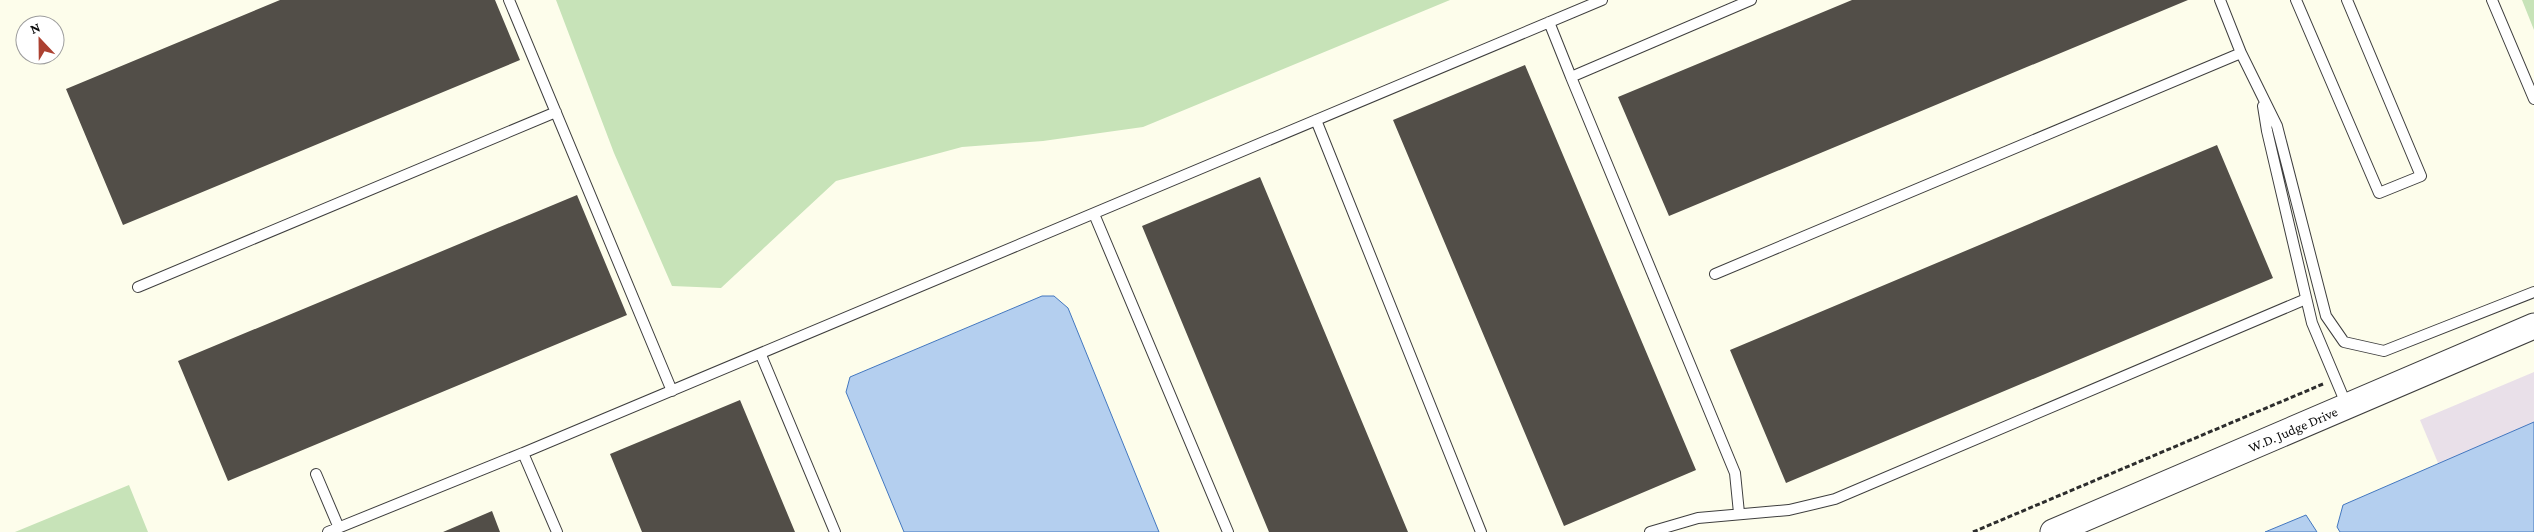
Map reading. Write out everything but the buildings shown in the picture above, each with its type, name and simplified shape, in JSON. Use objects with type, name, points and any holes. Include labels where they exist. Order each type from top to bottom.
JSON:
[{"type":"street","name":"W.D. Judge Drive","points":[[2053,532],[2534,326]]},
{"type":"lane","points":[[509,0],[672,391]]},
{"type":"lane","points":[[328,532],[761,355],[1602,0]]},
{"type":"lane","points":[[1571,77],[1751,0]]},
{"type":"lane","points":[[2220,0],[2241,53],[2277,126],[2326,316],[2344,342],[2384,351],[2534,292]]},
{"type":"lane","points":[[2296,0],[2379,193],[2421,176],[2347,0]]},
{"type":"lane","points":[[2492,0],[2534,99]]},
{"type":"lane","points":[[1549,22],[1735,473],[1739,513]]},
{"type":"lane","points":[[1715,274],[2241,53]]},
{"type":"lane","points":[[2262,98],[2267,131],[2312,323],[2348,406]]},
{"type":"lane","points":[[138,287],[556,112]]},
{"type":"lane","points":[[1316,120],[1481,532]]},
{"type":"lane","points":[[1094,214],[1228,532]]},
{"type":"lane","points":[[1650,532],[1698,518],[1789,510],[1836,499],[2306,299]]},
{"type":"lane","points":[[761,355],[835,532]]},
{"type":"lane","points":[[523,453],[557,532]]},
{"type":"lane","points":[[316,474],[339,528]]},
{"type":"path","points":[[1973,532],[2324,384]]},
{"type":"shaded area","points":[[2534,372],[2534,532],[2467,532],[2420,420]]},
{"type":"green space","points":[[556,0],[1450,0],[1143,127],[1043,141],[962,147],[836,181],[721,288],[672,286],[614,153]]},
{"type":"green space","points":[[2522,0],[2534,0],[2534,30]]},
{"type":"green space","points":[[129,485],[148,532],[15,532]]},
{"type":"water","points":[[1042,296],[1054,296],[1068,308],[1159,532],[904,532],[846,392],[850,377]]},
{"type":"water","points":[[2534,422],[2534,532],[2340,532],[2337,527],[2343,505]]},
{"type":"water","points":[[2306,515],[2317,532],[2265,532]]}]
